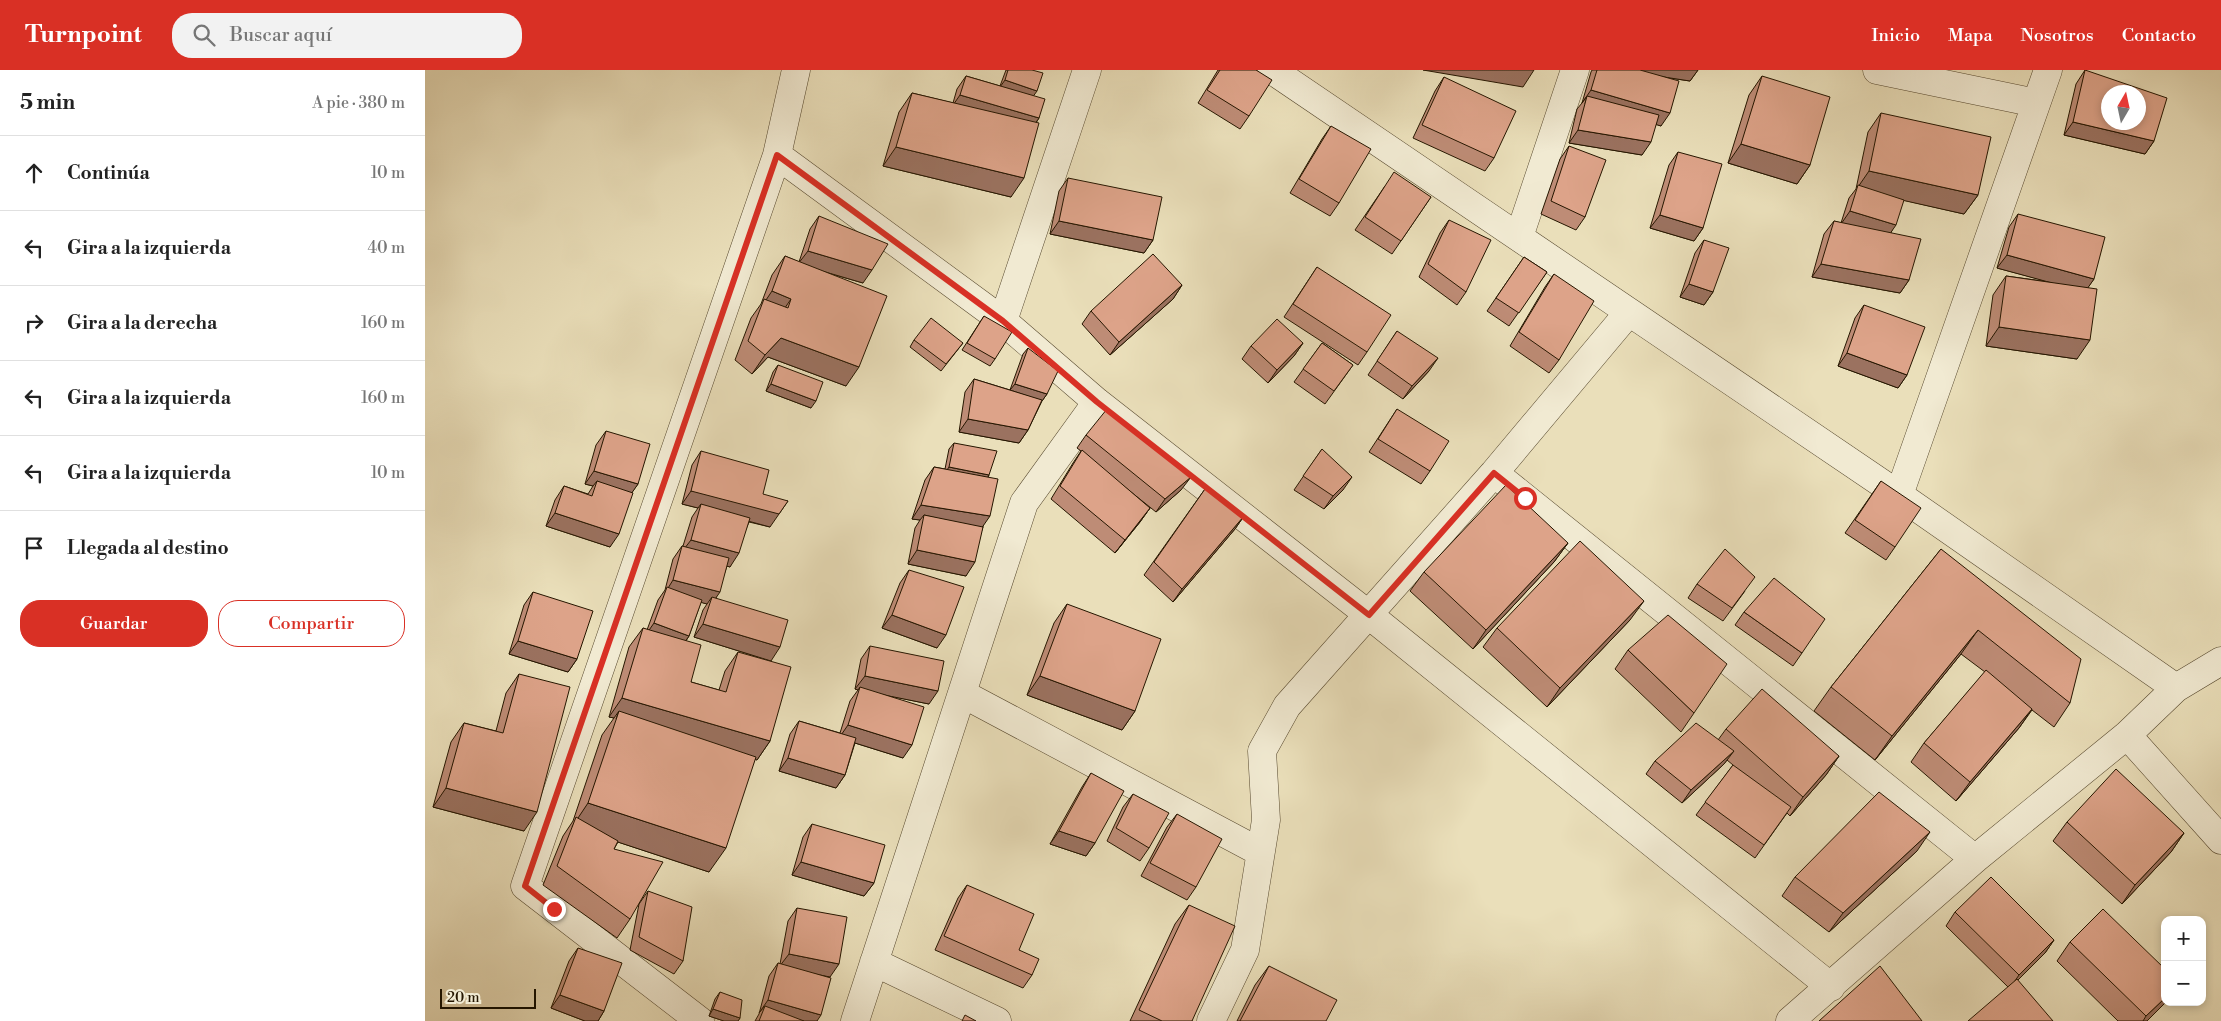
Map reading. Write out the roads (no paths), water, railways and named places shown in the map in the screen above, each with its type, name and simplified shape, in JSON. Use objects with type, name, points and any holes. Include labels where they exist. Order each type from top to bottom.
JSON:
[{"type":"street","points":[[700,1021],[525,886],[777,155],[796,70]]},
{"type":"street","points":[[1003,321],[1087,70]]},
{"type":"street","points":[[1272,70],[1303,80],[1519,237],[1899,495],[2176,688]]},
{"type":"street","points":[[1519,237],[1575,70]]},
{"type":"street","points":[[1877,70],[2036,103]]},
{"type":"street","points":[[1899,495],[2048,70]]},
{"type":"street","points":[[777,155],[1003,321],[1097,402],[1369,615],[1831,987]]},
{"type":"street","points":[[1211,1021],[1245,950],[1266,820],[1262,751],[1287,706],[1494,473],[1629,312]]},
{"type":"street","points":[[855,1021],[1024,503],[1097,402]]},
{"type":"street","points":[[1494,473],[1975,859]]},
{"type":"street","points":[[1790,1021],[1975,859],[2127,735],[2176,688],[2221,661]]},
{"type":"street","points":[[963,694],[1261,852]]},
{"type":"street","points":[[2127,735],[2221,840]]},
{"type":"street","points":[[874,962],[997,1021]]}]
